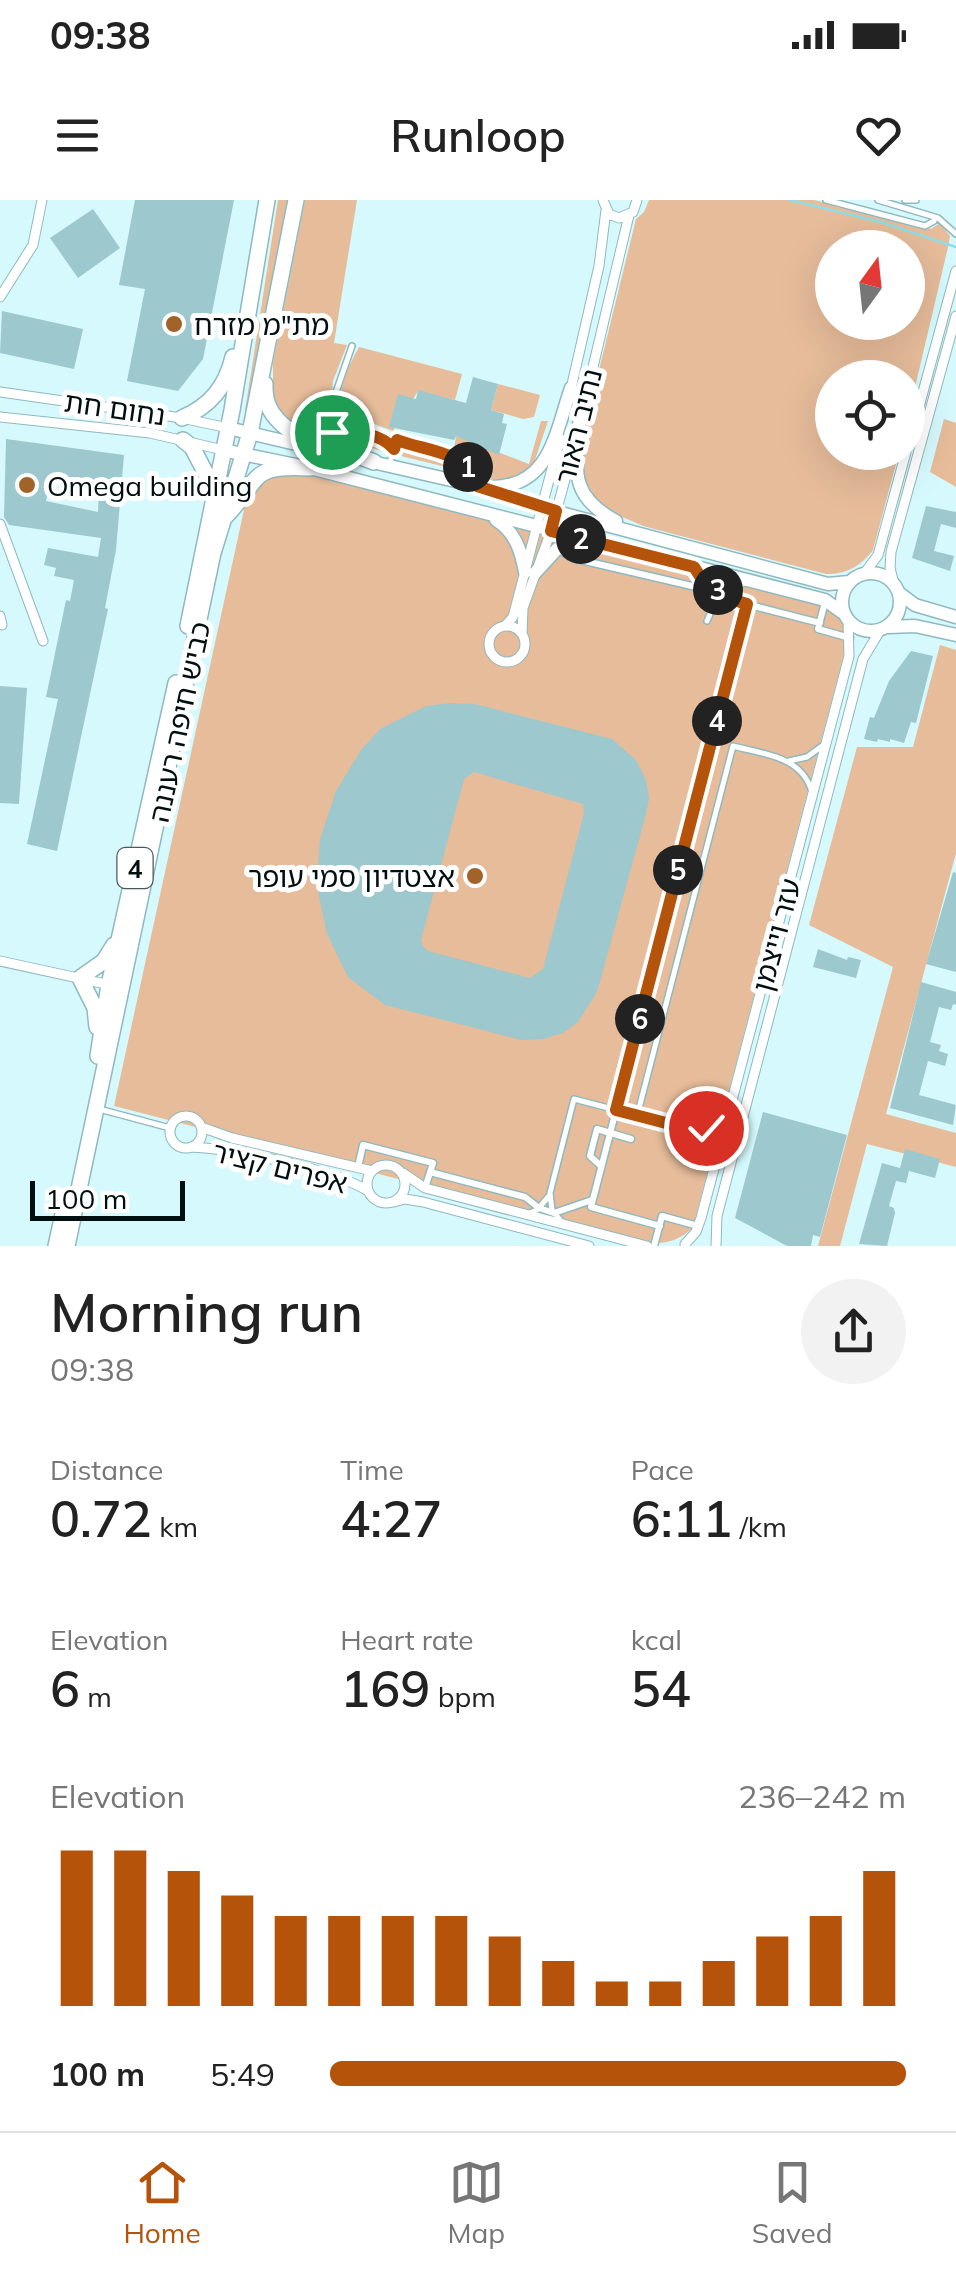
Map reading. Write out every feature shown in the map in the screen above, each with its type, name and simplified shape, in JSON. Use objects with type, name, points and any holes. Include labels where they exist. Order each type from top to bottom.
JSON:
[{"type":"highway","name":"כביש חיפה רעננה","points":[[56,1246],[213,553],[250,433],[296,200]]},
{"type":"highway","name":"כביש חיפה רעננה","points":[[68,1246],[96,1109],[128,898],[228,428],[266,206]]},
{"type":"highway","points":[[182,418],[205,407],[225,382],[266,206]]},
{"type":"highway","points":[[267,345],[264,390],[276,420],[288,429],[381,464]]},
{"type":"highway","points":[[183,440],[192,447],[214,490]]},
{"type":"highway","points":[[223,518],[243,498],[260,472],[279,467],[310,468]]},
{"type":"highway","points":[[98,1056],[95,1008],[80,978],[110,952],[128,898]]},
{"type":"main road","points":[[477,486],[508,486],[538,471],[571,388]]},
{"type":"main road","points":[[579,424],[576,469],[581,492],[601,514],[650,536]]},
{"type":"main road","points":[[228,428],[477,486],[549,510],[828,584],[849,582],[864,574],[882,576],[915,605],[956,616]]},
{"type":"main road","points":[[223,450],[310,468],[826,600],[863,630],[920,626],[956,635]]},
{"type":"main road","points":[[489,516],[508,530],[530,572],[558,550],[587,540]]},
{"type":"main road","points":[[846,617],[842,594],[849,582]]},
{"type":"main road","points":[[883,628],[897,614],[896,588]]},
{"type":"street","points":[[0,297],[33,245],[42,200]]},
{"type":"street","name":"נתיב האור","points":[[505,626],[513,616],[530,572],[579,424],[629,215],[637,200]]},
{"type":"street","points":[[604,205],[619,218],[629,215]]},
{"type":"street","name":"נתיב האור","points":[[549,510],[599,266],[604,205]]},
{"type":"street","points":[[925,384],[956,271]]},
{"type":"street","points":[[896,588],[891,555],[956,316]]},
{"type":"street","name":"נחום חת","points":[[0,392],[228,428]]},
{"type":"street","name":"נחום חת","points":[[0,416],[150,433],[223,450]]},
{"type":"street","points":[[864,574],[878,555],[901,470]]},
{"type":"street","points":[[0,524],[43,640]]},
{"type":"street","points":[[558,550],[572,558],[709,590],[725,590],[734,600],[820,623]]},
{"type":"street","name":"נתיב האור","points":[[522,634],[530,572]]},
{"type":"street","points":[[826,600],[818,630],[851,638]]},
{"type":"street","points":[[660,1226],[592,1208],[747,604]]},
{"type":"street","name":"עזר וייצמן","points":[[682,1245],[699,1226],[827,740],[851,638],[846,617]]},
{"type":"street","points":[[505,626],[522,634],[525,646],[521,655],[510,661],[501,660],[492,652],[490,640],[496,630],[505,626]]},
{"type":"street","name":"עזר וייצמן","points":[[713,1246],[717,1216],[864,659],[883,628]]},
{"type":"street","points":[[0,961],[116,986]]},
{"type":"street","points":[[176,1119],[195,1119],[202,1127],[201,1137],[191,1148],[176,1146],[170,1138],[170,1128],[176,1119]]},
{"type":"street","name":"אפרים קציר","points":[[202,1127],[372,1170]]},
{"type":"street","points":[[602,1167],[590,1156],[596,1129],[632,1138]]},
{"type":"street","points":[[358,1169],[363,1145],[432,1163],[426,1188]]},
{"type":"street","name":"אפרים קציר","points":[[191,1148],[248,1155],[352,1182],[368,1192]]},
{"type":"street","points":[[589,1246],[423,1202],[405,1199],[381,1203],[368,1192],[367,1185],[372,1170],[388,1165],[426,1188],[651,1246],[662,1216],[699,1226]]},
{"type":"street","points":[[430,1172],[525,1197],[538,1208],[554,1213],[594,1200]]},
{"type":"street","points":[[394,1202],[404,1193],[403,1173]]},
{"type":"street","points":[[682,1245],[698,1242],[713,1246]]},
{"type":"lane","points":[[826,200],[924,226],[934,221]]},
{"type":"lane","points":[[878,200],[938,218],[956,234]]},
{"type":"lane","points":[[905,200],[916,200]]},
{"type":"lane","points":[[352,346],[334,398],[339,412],[348,422],[452,455],[468,468],[477,486]]},
{"type":"lane","points":[[339,412],[327,418],[330,430],[348,430],[387,441],[394,449]]},
{"type":"lane","points":[[381,464],[397,440]]},
{"type":"lane","points":[[694,567],[709,590],[712,605],[708,621]]},
{"type":"lane","points":[[712,605],[725,590],[749,581]]},
{"type":"lane","points":[[789,761],[819,751],[827,740]]},
{"type":"lane","points":[[637,1116],[734,746],[789,761],[802,771],[812,795]]},
{"type":"lane","points":[[524,1214],[538,1208],[550,1193],[574,1099],[693,1130],[704,1138],[716,1161]]},
{"type":"lane","points":[[693,1130],[716,1125],[730,1107]]},
{"type":"lane","points":[[96,1109],[170,1128]]},
{"type":"lane","points":[[550,1193],[554,1213],[567,1226]]},
{"type":"shaded area","points":[[278,200],[288,200],[249,411],[245,411]]},
{"type":"shaded area","points":[[305,200],[357,200],[334,343],[347,345],[333,381],[330,410],[323,418],[325,429],[337,438],[288,424],[273,409],[273,363]]},
{"type":"shaded area","points":[[649,200],[814,200],[931,229],[940,223],[950,236],[921,360],[815,360],[815,470],[894,470],[873,550],[853,568],[826,574],[643,526],[600,507],[588,493],[582,477],[585,427],[636,219]]},
{"type":"shaded area","points":[[359,347],[462,374],[455,400],[418,391],[393,431],[351,415],[340,404],[340,397]]},
{"type":"shaded area","points":[[498,384],[540,395],[534,417],[523,419],[491,410]]},
{"type":"shaded area","points":[[944,419],[956,423],[956,487],[930,472]]},
{"type":"shaded area","points":[[541,421],[548,421],[532,469],[505,481],[481,477],[469,458],[454,449],[456,436],[529,464]]},
{"type":"shaded area","points":[[350,434],[382,442],[386,452],[337,438]]},
{"type":"shaded area","points":[[405,449],[449,458],[462,471],[397,455]]},
{"type":"shaded area","name":"אצטדיון סמי עופר","points":[[308,469],[830,608],[844,624],[846,646],[693,1227],[677,1238],[647,1243],[114,1106],[249,487],[255,479]]},
{"type":"shaded area","points":[[940,645],[956,650],[956,853],[886,1114],[956,1133],[956,1167],[867,1144],[840,1246],[818,1246],[893,967],[809,925],[857,747],[913,747]]},
{"type":"building","name":"מת\"מ מזרח","points":[[135,200],[234,200],[203,359],[178,391],[127,381],[145,289],[119,285]]},
{"type":"building","points":[[93,209],[120,248],[78,278],[50,238]]},
{"type":"building","points":[[2,311],[83,329],[74,369],[0,353]]},
{"type":"building","points":[[473,377],[498,384],[491,410],[504,414],[502,423],[507,424],[499,455],[456,436],[454,440],[389,427],[398,394],[416,399],[418,390],[466,403]]},
{"type":"building","points":[[6,439],[124,455],[116,550],[105,608],[108,609],[57,851],[27,844],[58,699],[46,697],[66,600],[70,601],[74,580],[54,576],[56,568],[44,565],[48,548],[98,557],[101,538],[9,525],[4,517]],"holes":[[[51,476],[99,487],[98,512],[46,501]]]},
{"type":"building","points":[[926,506],[956,512],[956,528],[941,524],[934,551],[954,556],[950,571],[912,558]]},
{"type":"building","points":[[911,651],[933,656],[916,723],[911,722],[904,743],[864,739],[870,717],[874,718],[889,681]]},
{"type":"building","points":[[0,686],[27,688],[19,804],[0,803]]},
{"type":"building","points":[[475,704],[612,739],[636,760],[646,780],[646,814],[597,992],[578,1022],[563,1033],[522,1040],[385,1005],[348,977],[327,934],[317,887],[318,865],[320,839],[336,791],[361,750],[380,729],[426,706]],"holes":[[[474,772],[583,804],[584,813],[543,969],[530,978],[428,951],[423,946],[421,940],[464,779]]]},
{"type":"building","points":[[953,872],[956,873],[956,972],[926,964]]},
{"type":"building","points":[[818,949],[847,960],[861,960],[856,978],[813,967]]},
{"type":"building","points":[[921,982],[956,992],[956,1005],[951,1010],[939,1007],[930,1042],[941,1045],[939,1051],[948,1054],[945,1066],[928,1061],[919,1095],[956,1105],[953,1125],[890,1108]]},
{"type":"building","points":[[763,1112],[847,1135],[820,1237],[813,1235],[811,1246],[787,1246],[735,1218]]},
{"type":"building","points":[[905,1149],[940,1159],[935,1178],[909,1171],[906,1183],[896,1181],[889,1206],[895,1213],[887,1246],[859,1244],[882,1163],[900,1168]]},
{"type":"waterway","points":[[790,200],[881,222],[956,247]]},
{"type":"place","name":"מת\"מ מזרח","points":[[174,324]]},
{"type":"place","name":"Omega building","points":[[27,485]]},
{"type":"place","name":"אצטדיון סמי עופר","points":[[475,876]]},
{"type":"route","points":[[332,432],[348,430],[387,441],[394,449],[397,440],[452,455],[468,468],[477,486],[556,511],[551,531],[694,567],[709,590],[725,590],[734,600],[747,604],[616,1110],[693,1130],[706,1128]]}]
